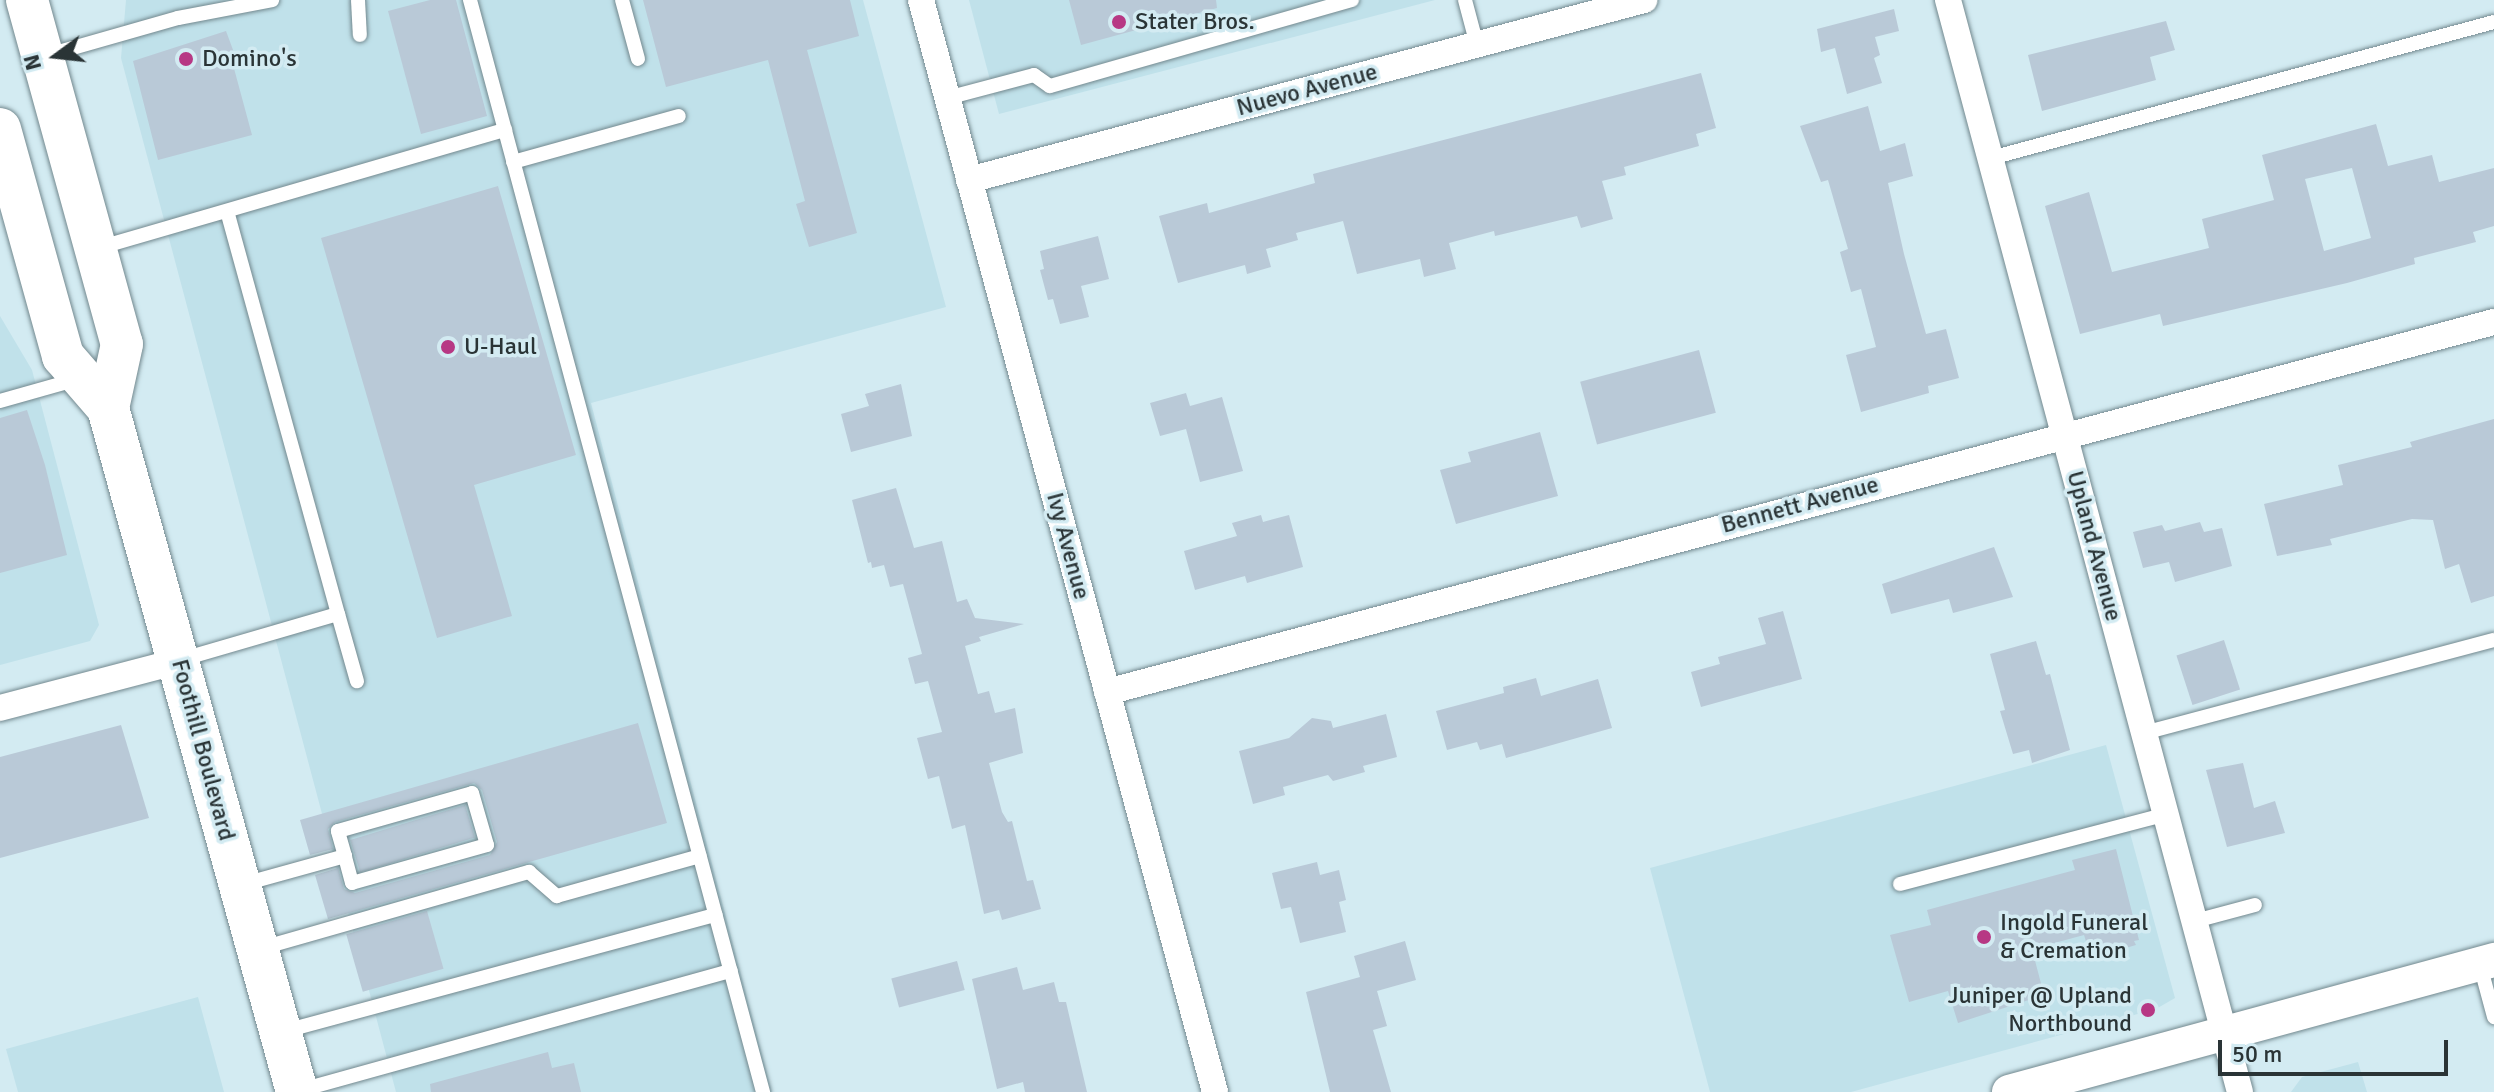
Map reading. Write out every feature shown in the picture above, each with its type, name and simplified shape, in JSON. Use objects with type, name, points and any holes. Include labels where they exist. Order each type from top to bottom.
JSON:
[{"type":"main road","name":"Foothill Boulevard","points":[[27,0],[122,344],[95,393]]},
{"type":"main road","name":"Foothill Boulevard","points":[[0,129],[20,229],[63,356],[95,393],[179,661],[297,1092]]},
{"type":"street","name":"Ivy Avenue","points":[[921,0],[1215,1092]]},
{"type":"street","name":"Nuevo Avenue","points":[[969,180],[1644,0]]},
{"type":"street","name":"Upland Avenue","points":[[1948,0],[2240,1092]]},
{"type":"street","name":"Bennett Avenue","points":[[1107,692],[2494,322]]},
{"type":"street","points":[[0,708],[179,661]]},
{"type":"street","points":[[2009,1092],[2487,962]]},
{"type":"lane","points":[[43,57],[178,18],[272,0]]},
{"type":"lane","points":[[358,0],[360,35]]},
{"type":"lane","points":[[470,0],[763,1092]]},
{"type":"lane","points":[[622,0],[638,59]]},
{"type":"lane","points":[[947,98],[1034,75],[1050,86],[1352,0]]},
{"type":"lane","points":[[1465,0],[1477,45]]},
{"type":"lane","points":[[1991,158],[2494,22]]},
{"type":"lane","points":[[513,162],[679,116]]},
{"type":"lane","points":[[95,249],[505,130]]},
{"type":"lane","points":[[227,212],[357,681]]},
{"type":"lane","points":[[0,401],[95,393]]},
{"type":"lane","points":[[179,661],[338,614]]},
{"type":"lane","points":[[2144,733],[2494,640]]},
{"type":"lane","points":[[472,793],[487,845],[352,883],[345,856],[338,831],[472,793]]},
{"type":"lane","points":[[1900,884],[2166,814]]},
{"type":"lane","points":[[240,885],[345,856]]},
{"type":"lane","points":[[258,949],[529,872],[557,896],[700,856]]},
{"type":"lane","points":[[2195,921],[2255,905]]},
{"type":"lane","points":[[281,1032],[716,915]]},
{"type":"lane","points":[[2487,962],[2494,1017]]},
{"type":"lane","points":[[297,1092],[731,971]]},
{"type":"shaded area","points":[[126,0],[863,0],[946,307],[591,403],[772,1092],[396,1092],[121,58]]},
{"type":"shaded area","points":[[969,0],[1435,0],[999,114]]},
{"type":"shaded area","points":[[0,316],[32,370],[99,625],[90,641],[0,665]]},
{"type":"shaded area","points":[[2106,745],[2175,998],[2156,1009],[1851,1092],[1710,1092],[1650,868]]},
{"type":"shaded area","points":[[198,997],[224,1092],[18,1092],[6,1049]]},
{"type":"shaded area","points":[[2358,1062],[2367,1092],[2291,1092],[2302,1077]]},
{"type":"building","points":[[430,0],[456,0],[487,116],[421,134],[388,11]]},
{"type":"building","points":[[643,0],[850,0],[859,36],[807,50],[857,233],[809,247],[796,204],[805,201],[768,60],[666,87]]},
{"type":"building","name":"Stater Bros.","points":[[1069,0],[1216,0],[1217,8],[1081,45]]},
{"type":"building","points":[[1894,9],[1899,31],[1875,37],[1880,55],[1874,58],[1882,83],[1847,94],[1835,48],[1821,52],[1817,29]]},
{"type":"building","points":[[2166,21],[2175,50],[2150,57],[2156,80],[2042,111],[2028,55]]},
{"type":"building","points":[[226,31],[236,58],[232,61],[252,135],[158,160],[133,61]]},
{"type":"building","points":[[1701,73],[1716,128],[1696,134],[1699,146],[1624,167],[1626,175],[1602,181],[1613,219],[1581,228],[1577,216],[1495,236],[1494,231],[1449,243],[1456,269],[1424,277],[1420,259],[1357,274],[1343,221],[1296,233],[1298,240],[1266,249],[1271,267],[1247,274],[1245,265],[1178,283],[1159,216],[1207,203],[1209,213],[1315,183],[1313,174]]},
{"type":"building","points":[[1868,106],[1880,151],[1905,143],[1913,176],[1888,183],[1904,254],[1926,334],[1946,329],[1959,378],[1928,386],[1929,393],[1861,412],[1846,355],[1876,347],[1861,289],[1851,292],[1840,252],[1848,249],[1828,180],[1821,182],[1800,126]]},
{"type":"building","points":[[2376,124],[2388,166],[2432,155],[2439,182],[2494,168],[2494,226],[2473,232],[2476,242],[2414,258],[2415,264],[2347,283],[2163,326],[2160,314],[2080,334],[2045,206],[2089,192],[2112,272],[2209,248],[2202,219],[2274,200],[2262,155]],"holes":[[[2352,168],[2371,238],[2324,251],[2305,179]]]},
{"type":"building","name":"U-Haul","points":[[498,186],[576,455],[474,485],[512,616],[437,638],[321,238]]},
{"type":"building","points":[[1098,236],[1109,279],[1081,286],[1089,317],[1060,324],[1053,299],[1048,300],[1040,270],[1044,269],[1040,251]]},
{"type":"building","points":[[1699,350],[1716,413],[1597,445],[1580,382]]},
{"type":"building","points":[[901,384],[912,436],[851,452],[841,414],[869,406],[865,394]]},
{"type":"building","points":[[1186,393],[1190,406],[1222,397],[1243,471],[1200,482],[1186,429],[1160,436],[1150,403]]},
{"type":"building","points":[[27,410],[45,465],[67,555],[0,573],[0,418]]},
{"type":"building","points":[[2494,419],[2494,596],[2471,603],[2459,564],[2445,569],[2433,520],[2412,519],[2330,539],[2332,545],[2277,556],[2264,504],[2343,485],[2338,465],[2412,447],[2410,442]]},
{"type":"building","points":[[1540,432],[1558,496],[1456,524],[1440,470],[1471,462],[1468,452]]},
{"type":"building","points":[[896,488],[914,548],[942,541],[957,602],[967,599],[975,618],[1024,624],[979,637],[981,641],[965,646],[978,694],[989,691],[995,713],[1015,708],[1023,753],[989,763],[1002,812],[1008,822],[1012,821],[1027,881],[1033,880],[1041,909],[1002,920],[999,910],[984,914],[965,825],[952,829],[939,776],[928,779],[917,738],[942,732],[928,681],[915,684],[908,658],[922,654],[903,584],[890,587],[884,565],[872,568],[871,562],[868,563],[852,500]]},
{"type":"building","points":[[1261,515],[1263,522],[1289,515],[1303,567],[1247,583],[1245,576],[1195,590],[1184,551],[1237,536],[1232,523]]},
{"type":"building","points":[[2200,522],[2204,532],[2222,528],[2232,566],[2175,582],[2169,562],[2143,568],[2133,532],[2162,525],[2165,531]]},
{"type":"building","points":[[1994,547],[2013,597],[1953,613],[1949,599],[1891,614],[1882,584]]},
{"type":"building","points":[[1783,611],[1802,679],[1701,707],[1691,672],[1720,664],[1718,657],[1766,644],[1758,618]]},
{"type":"building","points":[[2224,640],[2240,689],[2193,705],[2176,655]]},
{"type":"building","points":[[2036,641],[2046,675],[2050,674],[2070,750],[2032,763],[2029,750],[2013,754],[2000,711],[2005,710],[1990,654]]},
{"type":"building","points":[[1536,678],[1541,696],[1598,679],[1612,728],[1506,758],[1502,744],[1480,750],[1477,742],[1447,750],[1436,711],[1504,693],[1503,687]]},
{"type":"building","points":[[1386,714],[1397,757],[1363,766],[1365,772],[1333,781],[1328,775],[1283,787],[1285,795],[1253,804],[1239,751],[1289,738],[1312,718],[1331,721],[1333,728]]},
{"type":"building","points":[[638,723],[667,823],[328,919],[315,875],[338,868],[344,889],[355,893],[490,855],[497,842],[482,790],[474,783],[335,822],[328,829],[333,849],[310,855],[300,820]]},
{"type":"building","points":[[121,725],[149,818],[0,858],[0,757]]},
{"type":"building","points":[[2243,763],[2254,808],[2275,801],[2285,833],[2227,847],[2206,770]]},
{"type":"building","points":[[465,805],[475,838],[360,873],[350,840]]},
{"type":"building","name":"Ingold Funeral & Cremation","points":[[2116,849],[2139,940],[2134,941],[2136,945],[2101,955],[2094,946],[2088,948],[2084,935],[2032,949],[2044,995],[1958,1023],[1948,991],[1909,1002],[1890,935],[1931,925],[1927,910],[2075,870],[2072,860]]},
{"type":"building","points":[[1317,862],[1320,875],[1339,870],[1346,900],[1339,902],[1346,932],[1300,943],[1291,907],[1281,909],[1272,873]]},
{"type":"building","points":[[427,911],[444,969],[363,992],[346,934]]},
{"type":"building","points":[[1405,941],[1416,980],[1377,991],[1387,1026],[1373,1030],[1391,1092],[1330,1092],[1306,992],[1360,977],[1354,956]]},
{"type":"building","points":[[957,961],[965,990],[899,1008],[891,979]]},
{"type":"building","points":[[1017,967],[1023,990],[1054,982],[1059,1002],[1066,1002],[1087,1092],[1025,1092],[1023,1082],[997,1089],[972,979]]},
{"type":"building","points":[[548,1052],[552,1068],[574,1063],[581,1092],[431,1092],[430,1084]]},
{"type":"place","name":"Stater Bros.","points":[[1119,22]]},
{"type":"place","name":"Domino's","points":[[186,59]]},
{"type":"place","name":"U-Haul","points":[[448,347]]},
{"type":"place","name":"Ingold Funeral & Cremation","points":[[1984,937]]},
{"type":"place","name":"Juniper @ Upland Northbound","points":[[2148,1010]]}]
